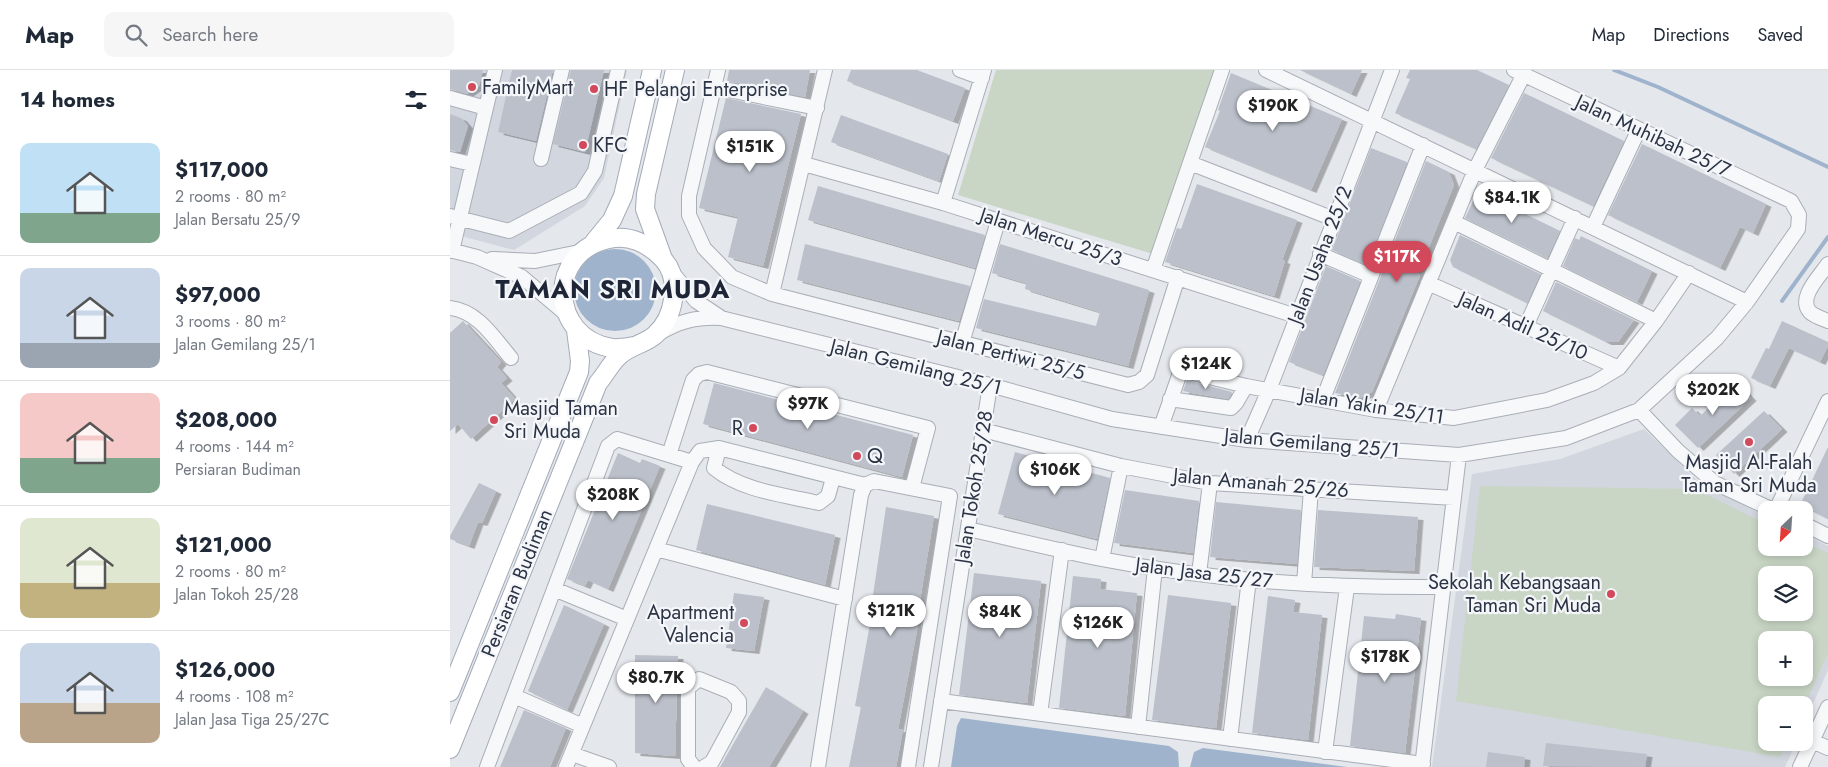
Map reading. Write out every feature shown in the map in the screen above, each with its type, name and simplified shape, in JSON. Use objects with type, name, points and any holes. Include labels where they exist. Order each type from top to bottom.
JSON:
[{"type":"main road","points":[[652,70],[623,196],[612,220],[567,270],[562,292],[566,314],[576,330],[593,343],[614,348],[635,346],[655,335],[669,316],[674,292],[666,264],[652,236],[645,209],[646,194],[674,70]]},
{"type":"main road","points":[[587,247],[619,237],[644,243],[666,264]]},
{"type":"main road","name":"Persiaran Budiman","points":[[450,692],[454,671],[579,372],[580,362],[576,330]]},
{"type":"main road","name":"Persiaran Budiman","points":[[450,749],[598,384],[619,356],[635,346]]},
{"type":"street","points":[[495,70],[472,164],[455,218],[451,250],[477,258],[522,277],[566,314]]},
{"type":"street","points":[[541,159],[562,70]]},
{"type":"street","points":[[455,218],[509,231],[581,192],[595,171],[618,70]]},
{"type":"street","name":"Jalan Pertiwi 25/5","points":[[718,70],[688,196],[689,215],[704,248],[732,277],[772,294],[1128,385],[1139,382],[1147,375],[1178,277]]},
{"type":"street","points":[[772,294],[825,70]]},
{"type":"street","points":[[943,203],[983,74],[960,70]]},
{"type":"street","points":[[1153,270],[1222,70]]},
{"type":"street","points":[[1266,70],[1747,302]]},
{"type":"street","name":"Jalan Usaha 25/2","points":[[1247,440],[1269,390],[1392,70]]},
{"type":"street","points":[[1376,410],[1475,170],[1519,72]]},
{"type":"street","name":"Jalan Muhibah 25/7","points":[[1519,72],[1791,201]]},
{"type":"street","points":[[714,87],[817,108]]},
{"type":"street","points":[[450,98],[486,108]]},
{"type":"street","points":[[1593,227],[1639,129]]},
{"type":"street","points":[[1323,399],[1423,145]]},
{"type":"street","points":[[450,159],[472,164]]},
{"type":"street","points":[[1190,163],[1334,219]]},
{"type":"street","name":"Jalan Mercu 25/3","points":[[804,164],[943,203],[1296,316]]},
{"type":"street","name":"Jalan Gemilang 25/1","points":[[655,335],[676,323],[701,317],[721,318],[990,385],[1112,419],[1247,440],[1459,455],[1566,438],[1639,410],[1717,338],[1747,302],[1798,229],[1799,215],[1791,201]]},
{"type":"street","points":[[1526,326],[1575,218]]},
{"type":"street","points":[[962,343],[998,221]]},
{"type":"street","points":[[1454,222],[1656,321]]},
{"type":"street","points":[[477,258],[510,262],[534,261],[587,247]]},
{"type":"street","points":[[1320,254],[1372,276]]},
{"type":"street","name":"Jalan Gemilang 25/1","points":[[666,264],[696,301],[721,318]]},
{"type":"street","points":[[1828,264],[1807,296],[1806,304],[1811,313],[1828,321]]},
{"type":"street","name":"Jalan Yakin 25/11","points":[[1170,400],[1181,370],[1246,386],[1376,410],[1454,418],[1547,400],[1594,383],[1619,368],[1656,321],[1689,273]]},
{"type":"street","name":"Jalan Adil 25/10","points":[[1428,283],[1619,368]]},
{"type":"street","points":[[450,308],[461,310],[480,322],[511,358]]},
{"type":"street","points":[[669,455],[693,380],[699,374],[707,372],[928,428],[912,488]]},
{"type":"street","name":"Jalan Tokoh 25/28","points":[[931,767],[990,385]]},
{"type":"street","points":[[1161,427],[1170,400],[1231,408],[1246,386]]},
{"type":"street","points":[[1779,501],[1823,426],[1828,401]]},
{"type":"street","points":[[1639,410],[1678,451],[1715,482],[1758,502]]},
{"type":"street","name":"Jalan Amanah 25/26","points":[[983,430],[1122,466],[1210,483],[1454,498]]},
{"type":"street","points":[[487,767],[608,446],[616,439],[692,462]]},
{"type":"street","points":[[719,448],[714,468],[728,480],[819,503],[828,496],[833,478]]},
{"type":"street","points":[[566,767],[692,462],[700,451],[719,448],[865,485],[874,481],[950,496],[908,767]]},
{"type":"street","points":[[941,702],[1422,766],[1459,455]]},
{"type":"street","points":[[1102,559],[1122,466]]},
{"type":"street","points":[[1199,574],[1210,483]]},
{"type":"street","points":[[818,767],[861,495],[865,485]]},
{"type":"street","points":[[1304,584],[1311,489]]},
{"type":"street","points":[[1813,528],[1828,536]]},
{"type":"street","name":"Jalan Jasa 25/27","points":[[968,529],[1102,559],[1199,574],[1347,587],[1443,587]]},
{"type":"street","points":[[656,549],[845,599]]},
{"type":"street","points":[[1040,714],[1062,550]]},
{"type":"street","points":[[1138,727],[1155,568]]},
{"type":"street","points":[[1230,739],[1249,579]]},
{"type":"street","points":[[1325,752],[1347,587]]},
{"type":"street","points":[[554,589],[627,619]]},
{"type":"street","points":[[694,767],[688,760],[688,688],[699,680],[731,692],[740,700],[738,712],[712,762],[704,767]]},
{"type":"street","points":[[514,696],[583,726]]},
{"type":"street","points":[[1813,739],[1828,707]]},
{"type":"street","points":[[1813,741],[1828,748]]},
{"type":"street","points":[[1800,767],[1807,751]]},
{"type":"street","points":[[572,754],[609,767]]},
{"type":"shaded area","points":[[450,70],[627,70],[604,178],[585,206],[514,250],[450,233]]},
{"type":"shaded area","name":"Sekolah Kebangsaan Taman Sri Muda","points":[[1644,429],[1700,483],[1758,512],[1758,556],[1813,556],[1813,538],[1828,546],[1828,670],[1813,704],[1813,696],[1758,696],[1758,751],[1792,751],[1785,767],[1432,767],[1472,474],[1560,459]]},
{"type":"green space","points":[[996,70],[1214,70],[1153,254],[958,195]]},
{"type":"green space","name":"Sekolah Kebangsaan Taman Sri Muda","points":[[1480,486],[1695,489],[1758,520],[1758,556],[1813,556],[1813,546],[1828,553],[1828,653],[1809,696],[1758,696],[1758,751],[1783,751],[1780,757],[1456,701]]},
{"type":"water","points":[[615,249],[631,252],[644,261],[653,274],[656,290],[653,306],[644,319],[631,328],[615,331],[599,328],[586,319],[577,306],[574,290],[577,274],[586,261],[599,252]]},
{"type":"water","points":[[961,718],[1169,746],[1178,752],[1179,767],[951,767],[957,726]]},
{"type":"water","points":[[1203,748],[1347,767],[1190,767],[1194,752]]},
{"type":"building","points":[[450,70],[483,70],[479,86],[467,94],[450,89]]},
{"type":"building","points":[[512,70],[553,70],[536,141],[498,132]]},
{"type":"building","points":[[571,70],[604,70],[585,152],[553,144]]},
{"type":"building","points":[[729,70],[810,70],[805,97],[727,81]]},
{"type":"building","points":[[851,70],[917,70],[965,88],[953,121],[847,81]]},
{"type":"building","points":[[1300,70],[1362,70],[1351,94]]},
{"type":"building","points":[[1410,70],[1477,70],[1509,85],[1476,149],[1395,113],[1410,79],[1406,78]]},
{"type":"building","points":[[1231,73],[1342,119],[1311,190],[1205,147],[1220,111],[1218,110]]},
{"type":"building","points":[[1524,93],[1624,141],[1593,206],[1491,158]]},
{"type":"building","points":[[726,98],[801,114],[763,266],[728,257],[738,217],[699,208]]},
{"type":"building","points":[[450,114],[461,118],[468,126],[460,152],[450,150]]},
{"type":"building","points":[[841,115],[948,154],[939,181],[831,142]]},
{"type":"building","points":[[1642,144],[1766,204],[1753,233],[1740,227],[1720,268],[1608,215]]},
{"type":"building","points":[[1371,148],[1407,162],[1367,265],[1332,250]]},
{"type":"building","points":[[1426,161],[1449,172],[1454,185],[1418,274],[1420,275],[1372,392],[1360,398],[1335,393]]},
{"type":"building","points":[[1197,184],[1297,220],[1282,260],[1285,261],[1274,296],[1165,262],[1177,228],[1181,229]]},
{"type":"building","points":[[818,186],[985,235],[975,268],[808,220]]},
{"type":"building","points":[[1478,191],[1560,231],[1547,258],[1465,218]]},
{"type":"building","points":[[1460,235],[1540,274],[1527,303],[1453,267],[1450,260]]},
{"type":"building","points":[[1581,236],[1652,271],[1637,302],[1563,266],[1575,238],[1579,240]]},
{"type":"building","points":[[805,244],[970,286],[959,321],[797,280]]},
{"type":"building","points":[[1000,244],[1149,290],[1128,366],[976,328],[984,299],[1096,326],[1100,312],[1025,289],[1026,283],[992,273]]},
{"type":"building","points":[[1326,266],[1360,281],[1323,375],[1289,362]]},
{"type":"building","points":[[1556,282],[1634,320],[1618,342],[1606,342],[1543,311]]},
{"type":"building","name":"Masjid Taman Sri Muda","points":[[463,321],[501,362],[497,367],[507,378],[501,383],[515,399],[471,439],[458,424],[450,431],[450,333]]},
{"type":"building","points":[[1782,321],[1828,342],[1828,346],[1820,362],[1789,348],[1770,386],[1751,378],[1766,348],[1769,349]]},
{"type":"building","points":[[1184,355],[1231,370],[1230,373],[1182,361]]},
{"type":"building","points":[[1187,380],[1232,392],[1228,399],[1183,391]]},
{"type":"building","points":[[1736,382],[1751,398],[1698,448],[1675,425],[1692,408],[1700,416]]},
{"type":"building","points":[[714,383],[913,435],[902,477],[703,424]]},
{"type":"building","name":"Masjid Al-Falah Taman Sri Muda","points":[[1764,411],[1782,429],[1734,474],[1716,455]]},
{"type":"building","points":[[1828,447],[1828,519],[1813,512],[1813,501],[1802,501]]},
{"type":"building","points":[[1015,452],[1110,478],[1097,539],[998,514]]},
{"type":"building","points":[[618,453],[640,463],[642,459],[660,466],[608,589],[588,580],[585,586],[567,579]]},
{"type":"building","points":[[479,483],[496,491],[482,523],[478,522],[469,546],[450,539],[450,536]]},
{"type":"building","points":[[1125,490],[1199,501],[1193,553],[1114,543]]},
{"type":"building","points":[[1216,502],[1301,510],[1297,564],[1210,557]]},
{"type":"building","points":[[707,504],[835,535],[825,585],[696,550]]},
{"type":"building","points":[[886,507],[934,516],[916,624],[918,625],[898,729],[903,730],[896,767],[849,767],[861,707],[855,706],[874,602],[872,602]]},
{"type":"building","points":[[1318,510],[1418,517],[1414,571],[1314,567]]},
{"type":"building","points":[[974,573],[1041,581],[1027,703],[959,695]]},
{"type":"building","points":[[1073,576],[1101,579],[1100,589],[1137,593],[1125,716],[1059,708]]},
{"type":"building","name":"Apartment Valencia","points":[[734,593],[764,597],[754,651],[726,648]]},
{"type":"building","points":[[1168,595],[1231,603],[1216,728],[1152,720]]},
{"type":"building","points":[[1268,596],[1295,600],[1293,612],[1322,615],[1308,740],[1252,733]]},
{"type":"building","points":[[564,605],[604,624],[567,710],[528,691]]},
{"type":"building","points":[[1396,614],[1421,618],[1405,753],[1350,746],[1364,616],[1395,619]]},
{"type":"building","points":[[635,655],[678,656],[675,756],[635,753]]},
{"type":"building","points":[[766,687],[803,711],[769,767],[720,767]]},
{"type":"building","points":[[524,710],[566,728],[550,767],[500,767]]},
{"type":"building","points":[[1546,743],[1647,754],[1645,767],[1543,766]]},
{"type":"building","points":[[1488,752],[1525,757],[1524,767],[1486,767]]},
{"type":"waterway","points":[[1614,70],[1658,87],[1828,167]]},
{"type":"waterway","points":[[1782,301],[1828,237]]},
{"type":"place","name":"FamilyMart","points":[[472,87]]},
{"type":"place","name":"HF Pelangi Enterprise","points":[[594,89]]},
{"type":"place","name":"KFC","points":[[583,145]]},
{"type":"place","name":"Masjid Taman Sri Muda","points":[[494,420]]},
{"type":"place","name":"R","points":[[753,428]]},
{"type":"place","name":"Masjid Al-Falah Taman Sri Muda","points":[[1749,442]]},
{"type":"place","name":"Q","points":[[857,456]]},
{"type":"place","name":"Sekolah Kebangsaan Taman Sri Muda","points":[[1611,594]]},
{"type":"place","name":"Apartment Valencia","points":[[744,623]]},
{"type":"district","name":"TAMAN SRI MUDA","points":[[613,289]]}]
